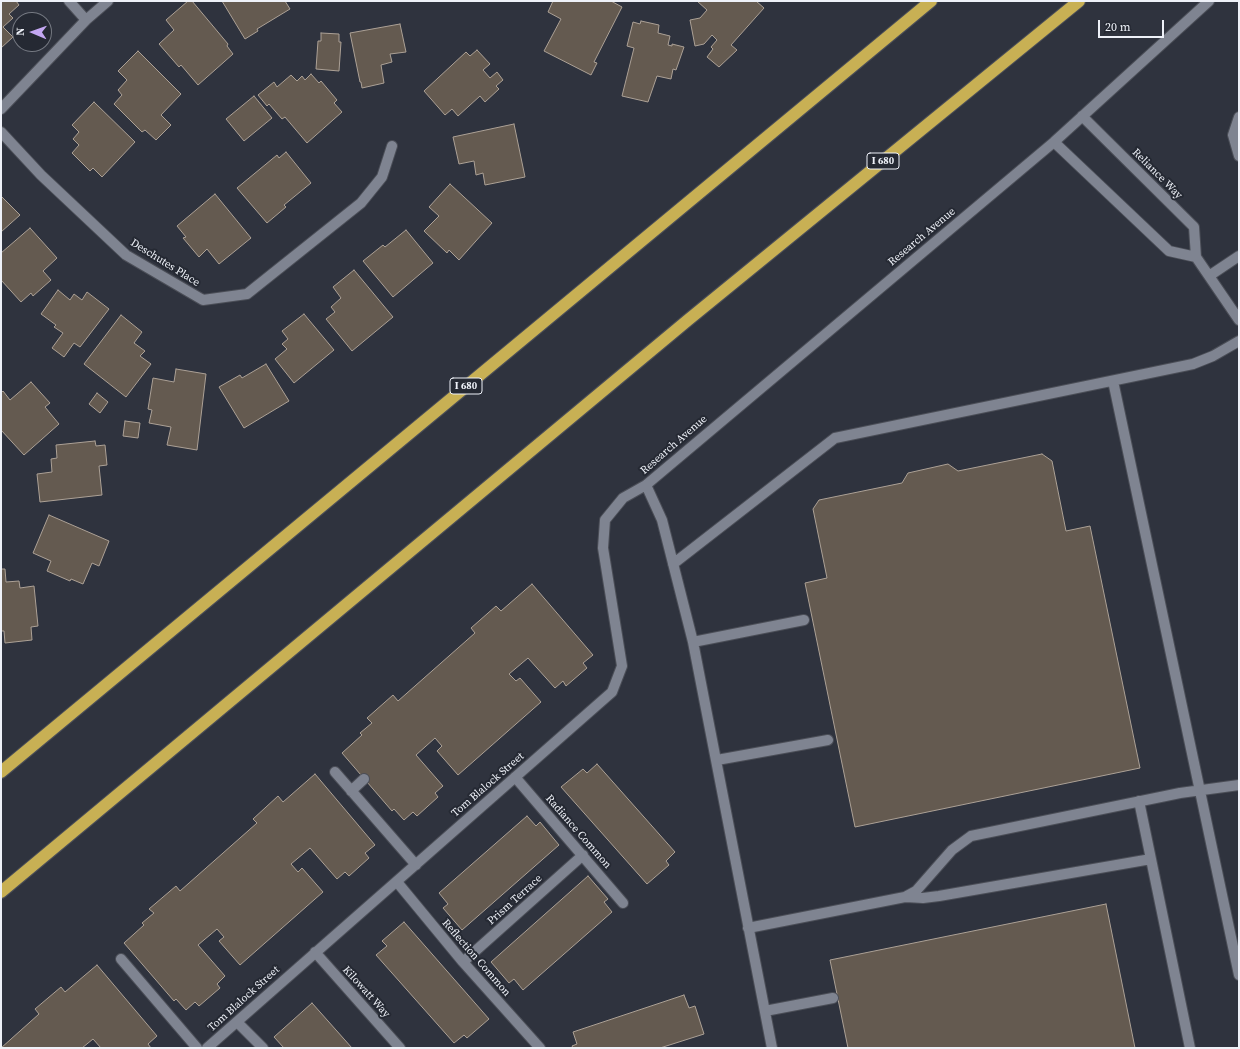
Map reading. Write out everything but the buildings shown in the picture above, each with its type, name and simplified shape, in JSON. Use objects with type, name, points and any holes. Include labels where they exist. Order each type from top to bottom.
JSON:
[{"type":"highway","name":"I 680","points":[[1,772],[931,1]]},
{"type":"highway","name":"I 680","points":[[1,892],[688,320],[1079,1]]},
{"type":"street","points":[[69,1],[86,20]]},
{"type":"street","points":[[1,109],[86,20],[108,1]]},
{"type":"street","name":"Research Avenue","points":[[646,485],[1054,142],[1209,1]]},
{"type":"street","name":"Reliance Way","points":[[1082,116],[1194,227],[1196,257]]},
{"type":"street","points":[[1239,117],[1233,135],[1239,156]]},
{"type":"street","name":"Deschutes Place","points":[[1,132],[41,174],[126,255],[203,300],[247,294],[361,203],[382,177],[392,146]]},
{"type":"street","points":[[1054,142],[1170,251],[1196,257],[1239,320]]},
{"type":"street","points":[[1210,276],[1239,256]]},
{"type":"street","points":[[673,564],[835,438],[1193,364],[1213,356],[1239,340]]},
{"type":"street","points":[[1113,381],[1239,976]]},
{"type":"street","points":[[646,485],[662,520],[693,642],[772,1048]]},
{"type":"street","name":"Tom Blalock Street","points":[[207,1048],[314,952],[397,882],[612,692],[622,666],[602,548],[605,520],[623,498],[646,485]]},
{"type":"street","points":[[693,642],[804,620]]},
{"type":"street","points":[[717,760],[828,740]]},
{"type":"street","points":[[335,772],[416,865]]},
{"type":"street","name":"Radiance Common","points":[[515,777],[623,903]]},
{"type":"street","points":[[352,791],[364,779]]},
{"type":"street","points":[[906,897],[916,891],[952,850],[971,836],[1139,801],[1200,790],[1239,785]]},
{"type":"street","points":[[1139,801],[1190,1048]]},
{"type":"street","name":"Prism Terrace","points":[[463,962],[583,855]]},
{"type":"street","points":[[748,928],[906,897],[924,898],[939,896],[1151,858]]},
{"type":"street","name":"Reflection Common","points":[[397,882],[463,962],[540,1048]]},
{"type":"street","name":"Kilowatt Way","points":[[314,952],[400,1048]]},
{"type":"street","points":[[121,959],[197,1048]]},
{"type":"street","points":[[765,1011],[833,998]]},
{"type":"street","points":[[237,1022],[263,1048]]}]
